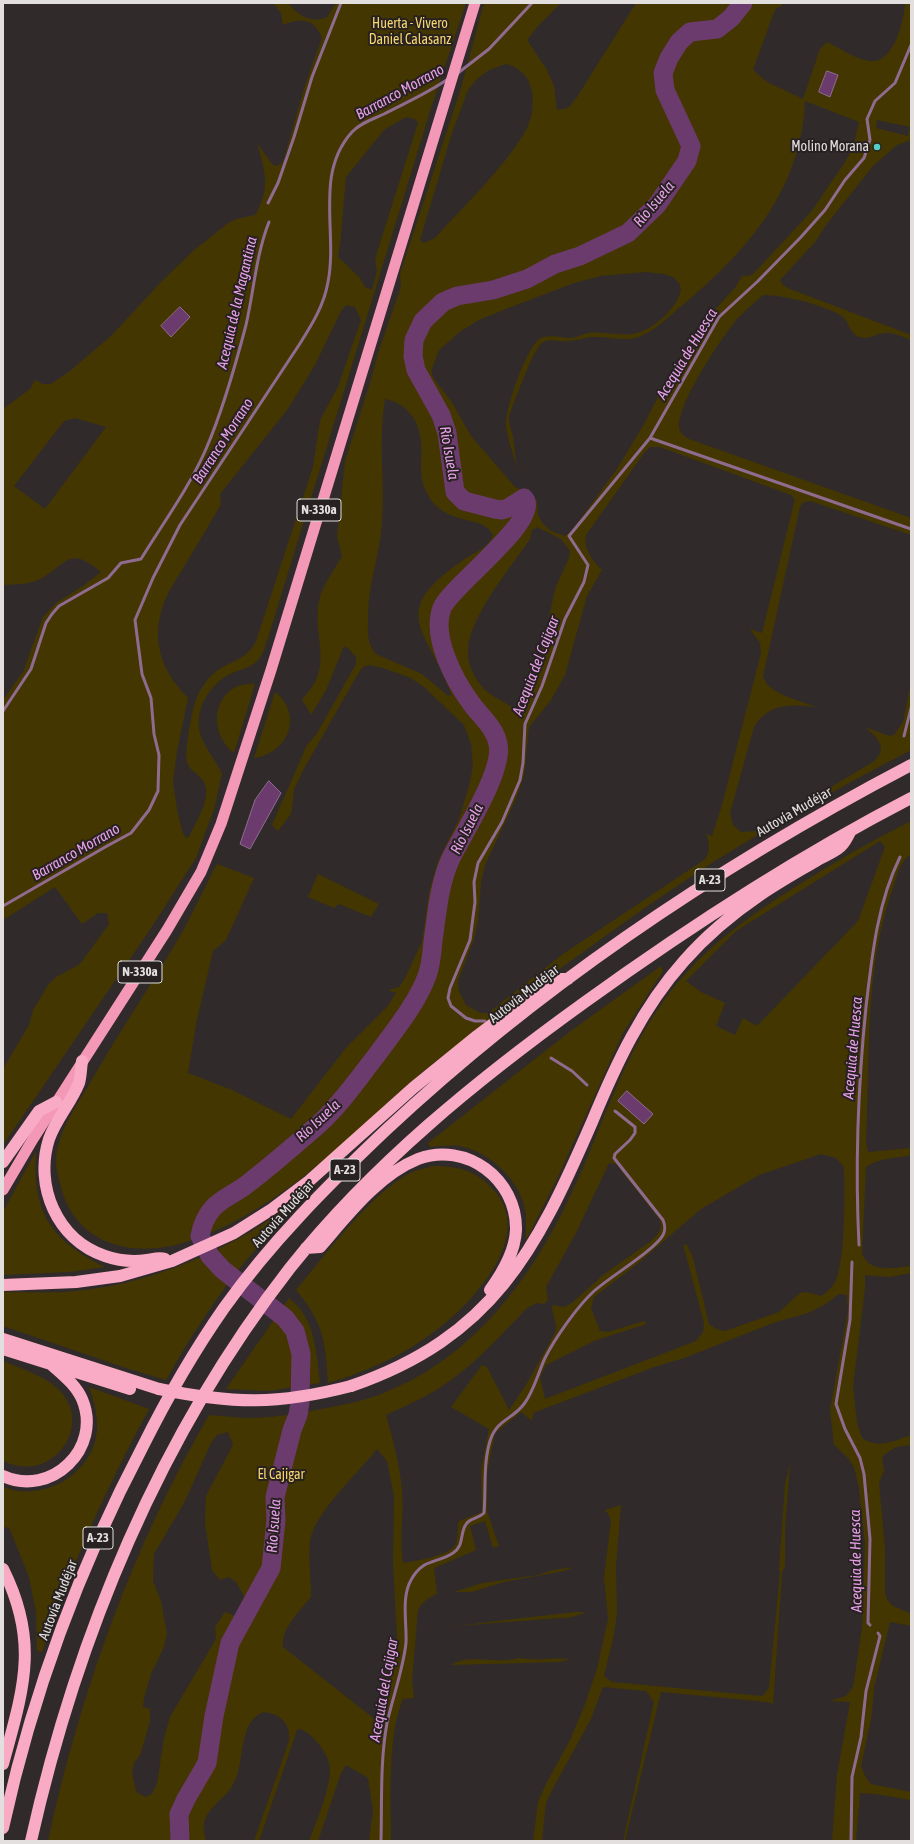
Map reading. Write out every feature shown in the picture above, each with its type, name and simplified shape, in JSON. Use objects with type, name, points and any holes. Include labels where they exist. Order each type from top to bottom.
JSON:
[{"type":"highway","name":"N-330a","points":[[82,1061],[193,887],[212,849],[269,677],[476,3]]},
{"type":"highway","name":"Autovía Mudéjar","points":[[3,1828],[24,1746],[45,1677],[87,1564],[108,1516],[152,1428],[191,1359],[224,1308],[271,1248],[324,1191],[398,1119],[486,1043],[568,979],[630,934],[739,862],[859,792],[911,765]]},
{"type":"highway","name":"A-23","points":[[31,1841],[46,1778],[74,1685],[94,1628],[125,1552],[165,1466],[196,1408],[248,1325],[306,1248],[387,1162],[488,1075],[565,1016],[678,937],[750,890],[851,830],[911,798]]},
{"type":"highway","points":[[3,1339],[159,1389],[210,1399],[256,1401],[302,1397],[351,1386],[399,1366],[453,1334],[483,1308],[509,1279],[528,1251],[570,1172],[623,1052],[640,1020],[671,977],[698,946],[728,919],[769,889],[842,846],[851,830]]},
{"type":"highway","points":[[4,1285],[52,1284],[99,1279],[138,1272],[172,1261],[227,1236],[272,1209],[309,1181],[413,1088],[477,1036],[552,979],[568,979]]},
{"type":"highway","points":[[3,1190],[82,1061]]},
{"type":"highway","points":[[82,1061],[79,1082],[52,1130],[46,1151],[44,1174],[45,1184],[54,1212],[72,1236],[97,1253],[126,1260],[148,1260],[161,1257],[172,1261]]},
{"type":"highway","points":[[3,1162],[39,1111],[56,1102]]},
{"type":"highway","points":[[306,1248],[320,1247],[373,1190],[396,1171],[418,1159],[429,1156],[451,1155],[471,1160],[487,1169],[504,1188],[514,1210],[516,1230],[512,1250],[503,1270],[488,1293],[436,1344]]},
{"type":"highway","points":[[3,1349],[129,1389],[159,1389]]},
{"type":"highway","points":[[3,1476],[23,1481],[32,1481],[50,1477],[66,1467],[82,1445],[86,1432],[86,1418],[82,1400],[72,1383],[52,1364]]},
{"type":"highway","points":[[3,1569],[18,1605],[23,1630],[25,1654],[21,1702],[3,1764]]},
{"type":"green space","name":"Huerta - Vivero Daniel Calasanz","points":[[288,3],[296,12],[306,18],[316,20],[327,17],[336,3],[466,3],[432,105],[265,647],[261,656],[255,663],[222,679],[210,691],[201,707],[199,716],[200,733],[204,744],[222,774],[214,809],[196,858],[151,928],[3,1145],[3,1069],[29,1025],[33,1010],[48,985],[56,977],[80,964],[109,924],[107,913],[98,913],[82,924],[55,887],[3,920],[3,700],[23,672],[43,617],[56,603],[83,586],[101,572],[81,559],[74,558],[62,563],[49,574],[36,581],[22,584],[3,585],[3,409],[30,389],[35,380],[43,384],[51,384],[70,371],[112,335],[160,283],[194,250],[227,224],[236,219],[255,215],[260,206],[265,188],[264,171],[257,143],[272,164],[276,166],[281,164],[284,159],[305,85],[322,38],[315,27],[307,21],[290,22],[283,25],[281,13],[274,4]],"holes":[[[406,117],[415,119],[418,123],[375,259],[377,271],[372,290],[365,287],[360,278],[338,257],[346,177],[384,130]],[[346,305],[355,307],[361,320],[338,387],[320,420],[313,467],[256,641],[249,652],[218,670],[211,676],[201,688],[195,702],[188,734],[187,760],[190,768],[205,784],[206,795],[200,814],[189,837],[186,838],[178,815],[173,782],[177,751],[188,698],[172,679],[162,659],[159,648],[159,624],[163,605],[173,585],[221,504],[220,494],[287,410],[315,365],[341,311]],[[75,418],[106,427],[45,509],[14,486],[64,421]]]},
{"type":"green space","points":[[484,3],[561,3],[539,25],[527,40],[547,70],[554,86],[557,110],[568,108],[577,97],[636,3],[782,3],[782,6],[776,8],[753,70],[767,82],[803,99],[820,49],[827,42],[863,60],[878,60],[885,56],[891,49],[900,30],[905,3],[911,3],[911,140],[897,145],[873,166],[826,225],[816,241],[780,280],[783,285],[790,289],[911,335],[911,340],[891,333],[868,338],[857,336],[843,317],[827,309],[781,296],[763,295],[733,324],[712,354],[691,390],[683,407],[679,421],[680,431],[689,439],[911,518],[911,535],[810,501],[802,503],[763,676],[770,687],[777,692],[816,707],[798,705],[773,709],[766,713],[754,727],[730,813],[733,825],[741,832],[757,831],[873,762],[878,757],[881,748],[874,735],[865,727],[889,736],[894,735],[903,722],[911,682],[911,750],[836,790],[763,832],[715,861],[644,909],[435,1062],[323,1161],[268,1202],[228,1225],[186,1242],[167,1247],[149,1249],[130,1248],[113,1244],[97,1237],[83,1226],[71,1212],[63,1194],[58,1177],[56,1160],[57,1150],[68,1120],[185,927],[217,864],[254,878],[226,940],[213,951],[196,1024],[188,1073],[232,1090],[291,1119],[345,1049],[387,1007],[396,993],[388,990],[399,987],[404,980],[422,942],[429,892],[438,861],[459,819],[469,786],[473,766],[471,744],[464,725],[424,687],[411,678],[383,668],[369,665],[363,667],[359,672],[302,772],[294,790],[291,814],[278,831],[272,825],[307,745],[316,735],[356,664],[356,657],[348,648],[344,646],[326,690],[311,715],[302,699],[312,687],[318,674],[320,662],[318,611],[320,597],[342,556],[337,536],[345,461],[378,353],[401,287],[400,274],[461,88]],"holes":[[[506,64],[520,70],[529,82],[531,89],[533,102],[529,123],[523,135],[493,175],[435,238],[424,243],[420,240],[451,136],[468,90],[477,79],[489,70]],[[805,101],[859,122],[853,148],[811,212],[754,273],[749,276],[742,276],[735,288],[720,304],[686,348],[673,368],[643,426],[617,469],[573,529],[565,536],[551,531],[543,524],[538,515],[537,501],[533,496],[515,487],[471,436],[451,401],[434,379],[431,371],[439,350],[461,331],[479,320],[574,283],[601,276],[646,272],[664,274],[673,277],[679,283],[681,290],[679,297],[670,310],[651,327],[637,333],[588,333],[571,338],[546,336],[537,341],[524,362],[518,376],[507,417],[506,425],[509,441],[517,469],[509,416],[519,388],[539,346],[548,340],[570,341],[591,337],[621,339],[639,337],[658,326],[708,282],[750,239],[768,215],[794,162],[801,133]],[[877,120],[910,127],[908,136],[876,128]],[[385,399],[393,401],[406,409],[415,420],[418,426],[421,442],[422,480],[427,493],[434,504],[453,516],[481,524],[488,528],[493,535],[485,546],[441,577],[426,593],[419,608],[419,622],[424,637],[452,696],[447,695],[422,674],[378,655],[374,652],[370,643],[368,632],[370,592],[381,535],[383,508],[383,414]],[[650,447],[660,447],[791,495],[795,499],[762,633],[750,629],[760,643],[761,653],[722,805],[712,836],[706,834],[709,847],[708,854],[704,860],[563,954],[488,1013],[480,1013],[466,1005],[459,991],[458,981],[474,939],[478,920],[481,882],[485,865],[515,801],[524,776],[529,727],[551,700],[565,675],[587,596],[602,570],[587,550],[586,535],[644,453]],[[537,527],[561,539],[570,551],[569,558],[555,589],[536,679],[521,719],[514,709],[487,692],[477,681],[470,663],[468,650],[470,637],[483,608],[530,539],[532,530]]]},
{"type":"green space","points":[[255,684],[234,753],[225,743],[219,732],[217,720],[219,708],[223,698],[231,690],[242,685]]},
{"type":"green space","points":[[275,692],[284,701],[289,711],[290,721],[288,732],[276,749],[266,755],[254,758]]},
{"type":"green space","name":"El Cajigar","points":[[911,821],[911,854],[904,860],[898,872],[884,916],[873,980],[870,1012],[866,1143],[868,1152],[911,1148],[911,1155],[877,1161],[866,1167],[862,1253],[865,1260],[876,1267],[890,1268],[911,1266],[911,1273],[889,1277],[865,1275],[865,1288],[853,1386],[857,1423],[862,1438],[874,1443],[886,1443],[911,1435],[911,1445],[896,1447],[885,1454],[882,1458],[884,1471],[879,1483],[885,1549],[885,1593],[888,1601],[893,1606],[911,1614],[911,1626],[890,1622],[874,1688],[872,1714],[861,1766],[866,1778],[871,1784],[911,1792],[911,1800],[860,1793],[856,1841],[832,1841],[837,1775],[850,1702],[830,1701],[846,1696],[853,1687],[862,1628],[865,1544],[859,1488],[854,1467],[848,1458],[834,1445],[830,1409],[848,1312],[847,1295],[839,1294],[824,1305],[808,1313],[773,1323],[684,1358],[654,1367],[533,1413],[532,1421],[521,1412],[495,1433],[487,1474],[487,1511],[499,1546],[493,1548],[485,1521],[470,1526],[476,1550],[434,1568],[437,1594],[426,1600],[418,1610],[412,1681],[414,1698],[403,1699],[394,1731],[391,1768],[391,1841],[369,1841],[373,1810],[368,1778],[346,1765],[341,1773],[318,1841],[309,1841],[322,1807],[329,1781],[330,1766],[325,1753],[317,1741],[301,1729],[297,1730],[259,1841],[254,1841],[289,1741],[288,1729],[283,1720],[275,1715],[264,1712],[256,1716],[247,1730],[237,1775],[231,1788],[209,1811],[204,1823],[206,1841],[48,1841],[76,1730],[112,1622],[133,1568],[156,1516],[209,1415],[248,1418],[272,1417],[309,1412],[365,1399],[388,1391],[418,1377],[445,1359],[470,1339],[493,1316],[514,1290],[533,1264],[550,1236],[578,1179],[638,1041],[671,991],[685,974],[715,945],[782,895],[827,867]],"holes":[[[880,841],[885,847],[858,921],[757,1026],[743,1018],[735,1035],[716,1026],[725,1003],[701,992],[686,981],[736,931]],[[821,1154],[836,1158],[844,1167],[843,1245],[838,1275],[830,1289],[821,1296],[806,1292],[800,1293],[779,1312],[725,1331],[716,1329],[709,1324],[693,1258],[687,1245],[683,1244],[704,1323],[703,1332],[696,1341],[545,1399],[540,1377],[546,1365],[594,1341],[646,1324],[644,1321],[608,1332],[600,1331],[591,1308],[594,1297],[637,1264],[701,1209],[759,1175]],[[609,1163],[616,1164],[660,1220],[661,1227],[658,1234],[651,1241],[603,1275],[572,1303],[564,1307],[552,1305],[556,1331],[526,1385],[509,1410],[487,1367],[482,1365],[451,1407],[489,1429],[481,1469],[482,1512],[459,1521],[456,1542],[452,1549],[439,1555],[403,1563],[401,1545],[402,1500],[400,1472],[386,1415],[436,1390],[462,1372],[481,1355],[527,1308],[537,1303],[544,1304],[548,1300],[546,1287],[576,1233]],[[228,1432],[233,1445],[206,1496],[205,1523],[212,1570],[220,1580],[229,1577],[236,1582],[244,1596],[236,1616],[225,1612],[215,1627],[216,1639],[170,1717],[164,1738],[157,1784],[152,1794],[146,1797],[136,1792],[132,1772],[134,1763],[140,1755],[150,1721],[150,1709],[143,1707],[144,1698],[151,1674],[164,1647],[167,1634],[161,1601],[153,1581],[154,1554],[185,1501],[211,1443],[217,1435]],[[377,1449],[387,1461],[394,1496],[393,1565],[397,1634],[397,1649],[381,1720],[377,1721],[283,1647],[283,1640],[288,1627],[311,1597],[309,1548],[313,1530],[338,1493]]]},
{"type":"green space","points":[[318,874],[379,904],[371,917],[339,904],[334,908],[308,897]]},
{"type":"green space","points":[[661,966],[663,971],[623,1033],[557,1179],[526,1240],[526,1215],[524,1204],[506,1173],[488,1158],[467,1148],[458,1146],[430,1147],[428,1143],[572,1030]]},
{"type":"green space","points":[[36,1151],[37,1191],[48,1222],[58,1235],[70,1246],[86,1257],[105,1267],[70,1272],[3,1275],[3,1212]]},
{"type":"green space","points":[[433,1166],[452,1167],[476,1175],[490,1186],[497,1194],[506,1213],[507,1234],[501,1255],[489,1276],[474,1295],[440,1328],[390,1359],[366,1370],[328,1383],[326,1356],[321,1333],[312,1312],[296,1290],[367,1207],[400,1179],[415,1171]]},
{"type":"green space","points":[[315,1183],[316,1185],[267,1236],[239,1269],[200,1323],[166,1380],[3,1326],[3,1292],[64,1292],[89,1290],[137,1280],[185,1264],[252,1231],[277,1214]]},
{"type":"green space","points":[[289,1298],[298,1306],[310,1326],[316,1348],[320,1383],[268,1391],[226,1389]]},
{"type":"green space","points":[[3,1361],[33,1373],[48,1381],[60,1391],[69,1405],[72,1420],[70,1435],[63,1448],[52,1459],[37,1465],[21,1466],[3,1461]]},
{"type":"green space","points":[[89,1387],[149,1409],[118,1468],[90,1528],[53,1620],[42,1652],[37,1651],[36,1612],[29,1577],[9,1527],[3,1528],[3,1487],[18,1491],[34,1491],[50,1488],[64,1481],[76,1472],[87,1460],[94,1446],[97,1430],[95,1408]]},
{"type":"green space","points":[[790,1464],[785,1528],[785,1566],[782,1572],[773,1704],[767,1702],[661,1692],[625,1841],[623,1841],[654,1702],[646,1691],[603,1687],[591,1719],[546,1803],[542,1841],[533,1841],[538,1802],[570,1740],[584,1707],[597,1669],[608,1619],[604,1577],[611,1521],[605,1510],[621,1505],[616,1566],[617,1613],[614,1635],[604,1676],[612,1682],[762,1696],[769,1688],[780,1573],[779,1569],[785,1484]]},
{"type":"green space","points":[[574,1567],[564,1571],[504,1582],[472,1592],[454,1592],[482,1583],[538,1575],[553,1570]]},
{"type":"green space","points":[[586,1612],[566,1618],[455,1626]]},
{"type":"green space","points":[[518,1658],[570,1659],[560,1662],[451,1665],[475,1659],[510,1660]]},
{"type":"shaded area","points":[[827,71],[838,75],[830,97],[819,92]]},
{"type":"shaded area","points":[[180,307],[190,317],[171,337],[161,326]]},
{"type":"shaded area","points":[[269,781],[281,793],[250,849],[240,844],[255,800]]},
{"type":"shaded area","points":[[627,1091],[653,1114],[644,1124],[618,1101]]},
{"type":"waterway","name":"Acequia de la Magantina","points":[[268,203],[278,183],[312,77],[341,3]]},
{"type":"waterway","name":"Barranco Morrano","points":[[458,73],[489,49],[532,3]]},
{"type":"waterway","name":"Río Isuela","points":[[180,1841],[179,1814],[207,1763],[214,1716],[230,1643],[271,1568],[276,1520],[275,1497],[292,1430],[298,1415],[300,1402],[301,1354],[295,1331],[285,1318],[223,1270],[210,1256],[200,1236],[202,1228],[208,1214],[217,1204],[242,1188],[265,1170],[327,1116],[356,1082],[411,1007],[427,976],[431,959],[439,899],[447,868],[482,801],[495,769],[498,755],[498,744],[494,732],[464,693],[451,670],[442,644],[439,619],[442,608],[449,598],[509,536],[520,521],[526,508],[524,498],[502,510],[464,501],[455,492],[447,433],[441,415],[416,370],[413,356],[414,340],[423,321],[443,302],[457,296],[493,290],[527,279],[555,264],[580,256],[628,233],[657,205],[687,161],[691,146],[665,90],[663,73],[669,58],[679,42],[690,32],[717,29],[731,18],[743,3]]},
{"type":"waterway","name":"Acequia de Huesca","points":[[911,45],[895,83],[875,101],[867,119],[870,140],[864,158],[845,180],[825,210],[801,237],[758,281],[719,317],[650,438],[911,529]]},
{"type":"waterway","name":"Barranco Morrano","points":[[3,906],[131,833],[149,810],[158,791],[159,755],[154,734],[151,698],[142,674],[135,620],[153,578],[180,525],[299,345],[320,307],[326,291],[330,263],[330,185],[340,148],[352,132],[359,126],[416,98],[448,79]]},
{"type":"waterway","name":"Acequia de la Magantina","points":[[3,711],[31,669],[46,623],[52,614],[59,606],[108,578],[121,563],[141,559],[192,478],[218,419],[238,357],[249,312],[258,260],[269,222]]},
{"type":"waterway","name":"Acequia del Cajigar","points":[[485,1021],[475,1021],[466,1018],[451,1006],[448,998],[450,988],[470,940],[475,902],[474,882],[478,863],[502,822],[520,780],[523,763],[525,724],[542,686],[565,619],[584,582],[588,565],[569,536],[650,438]]},
{"type":"waterway","name":"Acequia de Huesca","points":[[904,736],[911,708]]},
{"type":"waterway","name":"Acequia de Huesca","points":[[859,1245],[857,1186],[858,1126],[866,1007],[873,950],[881,912],[892,875],[900,857]]},
{"type":"waterway","name":"Acequia del Cajigar","points":[[551,1058],[572,1071],[587,1085]]},
{"type":"waterway","name":"Acequia del Cajigar","points":[[381,1841],[382,1767],[385,1737],[387,1723],[405,1653],[405,1603],[411,1580],[420,1568],[430,1562],[453,1553],[459,1547],[466,1523],[484,1513],[486,1459],[493,1434],[501,1424],[524,1404],[533,1388],[545,1358],[554,1341],[567,1323],[593,1292],[651,1248],[664,1233],[665,1227],[663,1220],[614,1158],[615,1154],[630,1140],[635,1133],[635,1127],[615,1111]]},
{"type":"waterway","name":"Acequia de Huesca","points":[[852,1262],[850,1320],[836,1404],[845,1429],[860,1458],[864,1474],[870,1539],[868,1623],[870,1625]]},
{"type":"waterway","name":"Acequia de Huesca","points":[[851,1841],[852,1777],[861,1737],[866,1691],[880,1636],[878,1633]]},
{"type":"place","name":"Molino Morana","points":[[877,147]]}]
